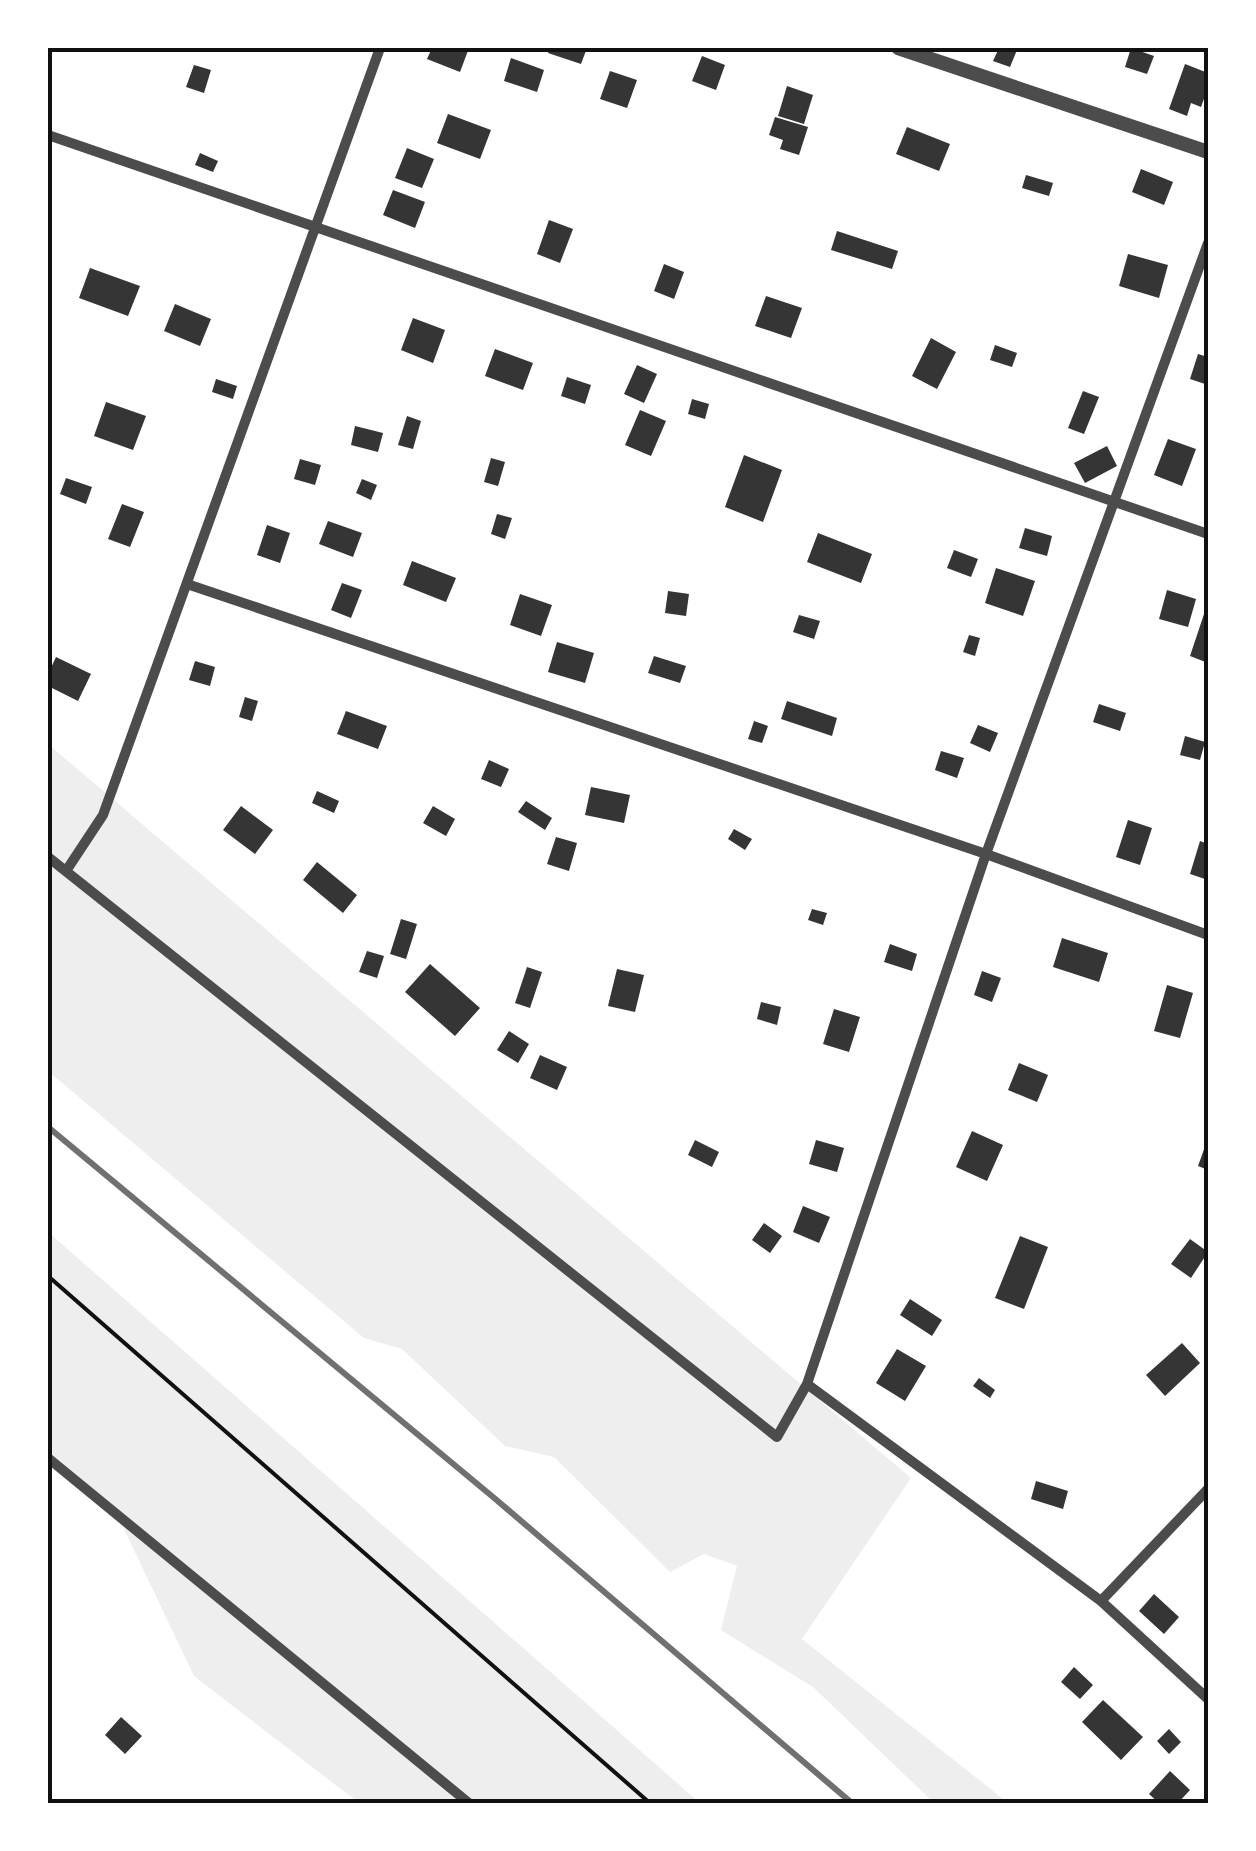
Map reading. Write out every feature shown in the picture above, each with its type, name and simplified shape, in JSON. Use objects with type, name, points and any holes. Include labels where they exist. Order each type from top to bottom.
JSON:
[{"type":"street","points":[[66,872],[103,815],[380,48]]},
{"type":"street","points":[[898,48],[1208,152]]},
{"type":"street","points":[[48,136],[1208,534]]},
{"type":"street","points":[[48,857],[777,1437],[807,1384],[986,854],[1208,243]]},
{"type":"street","points":[[187,584],[986,854],[1208,935]]},
{"type":"street","points":[[807,1384],[1101,1601],[1208,1699]]},
{"type":"street","points":[[48,1458],[470,1804]]},
{"type":"street","points":[[1101,1601],[1208,1489]]},
{"type":"path","points":[[48,1276],[650,1804]]},
{"type":"shaded area","points":[[48,744],[911,1478],[802,1639],[1008,1803],[934,1803],[813,1687],[721,1630],[737,1566],[704,1554],[670,1572],[554,1457],[505,1446],[402,1349],[364,1338],[48,1071]]},
{"type":"shaded area","points":[[48,1232],[700,1803],[359,1803],[194,1676],[122,1525],[48,1462]]},
{"type":"building","points":[[432,48],[469,48],[460,72],[427,59]]},
{"type":"building","points":[[550,48],[587,48],[581,64],[548,53]]},
{"type":"building","points":[[999,48],[1017,50],[1010,67],[993,61]]},
{"type":"building","points":[[1131,48],[1154,56],[1147,74],[1125,67]]},
{"type":"building","points":[[702,56],[725,65],[716,90],[692,81]]},
{"type":"building","points":[[511,58],[544,70],[537,92],[504,81]]},
{"type":"building","points":[[1185,64],[1208,73],[1208,97],[1205,96],[1201,107],[1191,103],[1187,116],[1169,109]]},
{"type":"building","points":[[194,65],[211,70],[204,93],[186,87]]},
{"type":"building","points":[[610,71],[637,80],[627,108],[600,99]]},
{"type":"building","points":[[787,86],[813,95],[804,124],[778,116]]},
{"type":"building","points":[[448,114],[491,130],[480,159],[437,143]]},
{"type":"building","points":[[775,117],[808,127],[799,155],[780,149],[783,140],[769,135]]},
{"type":"building","points":[[907,127],[950,144],[939,171],[896,154]]},
{"type":"building","points":[[407,148],[434,159],[422,188],[395,178]]},
{"type":"building","points":[[200,153],[218,161],[213,172],[195,165]]},
{"type":"building","points":[[1141,169],[1173,182],[1164,205],[1132,192]]},
{"type":"building","points":[[1026,175],[1053,183],[1049,196],[1022,188]]},
{"type":"building","points":[[393,190],[425,202],[415,228],[383,215]]},
{"type":"building","points":[[549,220],[573,229],[560,263],[537,254]]},
{"type":"building","points":[[837,231],[898,251],[892,269],[831,250]]},
{"type":"building","points":[[1128,254],[1168,265],[1159,298],[1119,286]]},
{"type":"building","points":[[664,264],[684,272],[674,299],[654,291]]},
{"type":"building","points":[[90,268],[140,286],[128,316],[79,298]]},
{"type":"building","points":[[766,296],[802,308],[791,338],[755,326]]},
{"type":"building","points":[[175,304],[211,319],[200,346],[164,331]]},
{"type":"building","points":[[413,318],[445,330],[433,363],[401,350]]},
{"type":"building","points":[[931,338],[956,352],[937,389],[912,376]]},
{"type":"building","points":[[995,345],[1017,353],[1012,367],[990,360]]},
{"type":"building","points":[[495,349],[533,363],[523,390],[485,376]]},
{"type":"building","points":[[1198,354],[1208,357],[1208,385],[1190,379]]},
{"type":"building","points":[[637,365],[657,374],[644,403],[624,394]]},
{"type":"building","points":[[567,377],[591,385],[585,404],[561,396]]},
{"type":"building","points":[[216,379],[237,386],[233,399],[212,392]]},
{"type":"building","points":[[1083,391],[1099,397],[1084,434],[1068,428]]},
{"type":"building","points":[[692,399],[709,404],[705,419],[688,414]]},
{"type":"building","points":[[106,402],[146,416],[133,450],[94,436]]},
{"type":"building","points":[[640,410],[666,421],[651,456],[625,445]]},
{"type":"building","points":[[407,416],[421,421],[413,449],[398,445]]},
{"type":"building","points":[[355,426],[383,433],[378,452],[351,445]]},
{"type":"building","points":[[1168,439],[1196,449],[1182,486],[1154,475]]},
{"type":"building","points":[[1107,446],[1117,466],[1085,483],[1074,463]]},
{"type":"building","points":[[744,455],[782,470],[763,522],[725,507]]},
{"type":"building","points":[[491,458],[505,462],[498,486],[484,482]]},
{"type":"building","points":[[300,459],[321,465],[315,485],[294,479]]},
{"type":"building","points":[[66,478],[92,487],[86,504],[60,494]]},
{"type":"building","points":[[362,479],[377,485],[371,500],[356,493]]},
{"type":"building","points":[[122,504],[144,512],[130,547],[108,539]]},
{"type":"building","points":[[497,514],[512,518],[505,539],[491,534]]},
{"type":"building","points":[[328,521],[362,533],[353,557],[319,544]]},
{"type":"building","points":[[267,525],[290,533],[280,563],[257,555]]},
{"type":"building","points":[[1025,528],[1052,536],[1047,556],[1019,548]]},
{"type":"building","points":[[818,533],[872,554],[861,583],[807,562]]},
{"type":"building","points":[[954,550],[978,559],[971,577],[947,568]]},
{"type":"building","points":[[412,561],[456,578],[446,602],[403,585]]},
{"type":"building","points":[[996,568],[1035,581],[1023,616],[985,603]]},
{"type":"building","points":[[342,583],[362,590],[351,618],[331,610]]},
{"type":"building","points":[[1167,590],[1196,599],[1188,627],[1159,619]]},
{"type":"building","points":[[668,591],[689,594],[686,616],[665,613]]},
{"type":"building","points":[[520,594],[552,605],[541,636],[510,625]]},
{"type":"building","points":[[1208,602],[1208,663],[1190,656]]},
{"type":"building","points":[[799,615],[820,621],[814,639],[793,632]]},
{"type":"building","points":[[969,635],[980,638],[975,656],[963,652]]},
{"type":"building","points":[[557,642],[594,653],[585,683],[548,672]]},
{"type":"building","points":[[654,656],[686,666],[680,683],[648,673]]},
{"type":"building","points":[[56,657],[91,674],[78,701],[48,686],[48,674]]},
{"type":"building","points":[[195,661],[215,667],[210,686],[189,680]]},
{"type":"building","points":[[245,697],[258,701],[252,721],[239,717]]},
{"type":"building","points":[[787,701],[837,718],[832,736],[781,719]]},
{"type":"building","points":[[1099,704],[1126,713],[1120,731],[1093,722]]},
{"type":"building","points":[[346,711],[387,726],[378,749],[337,734]]},
{"type":"building","points":[[754,721],[768,726],[762,743],[748,739]]},
{"type":"building","points":[[978,725],[998,733],[990,752],[970,743]]},
{"type":"building","points":[[1185,736],[1205,742],[1200,760],[1180,755]]},
{"type":"building","points":[[941,751],[964,758],[957,778],[935,770]]},
{"type":"building","points":[[489,760],[509,769],[501,787],[481,779]]},
{"type":"building","points":[[591,787],[630,795],[624,823],[585,815]]},
{"type":"building","points":[[317,791],[339,801],[334,813],[312,803]]},
{"type":"building","points":[[526,801],[552,818],[545,830],[518,812]]},
{"type":"building","points":[[241,806],[273,830],[255,854],[223,830]]},
{"type":"building","points":[[433,806],[455,819],[446,836],[423,823]]},
{"type":"building","points":[[1128,820],[1152,828],[1140,865],[1116,857]]},
{"type":"building","points":[[734,829],[752,839],[745,850],[728,839]]},
{"type":"building","points":[[556,837],[577,843],[569,871],[547,864]]},
{"type":"building","points":[[1200,841],[1208,844],[1208,880],[1190,874]]},
{"type":"building","points":[[317,862],[357,895],[343,913],[303,880]]},
{"type":"building","points":[[812,909],[827,913],[823,925],[808,920]]},
{"type":"building","points":[[401,919],[417,924],[406,959],[390,954]]},
{"type":"building","points":[[1062,938],[1108,953],[1099,982],[1053,967]]},
{"type":"building","points":[[890,944],[917,954],[912,971],[884,962]]},
{"type":"building","points":[[367,951],[384,956],[377,978],[359,972]]},
{"type":"building","points":[[430,964],[480,1008],[455,1036],[405,992]]},
{"type":"building","points":[[527,967],[542,972],[530,1008],[515,1003]]},
{"type":"building","points":[[617,969],[644,975],[635,1012],[608,1006]]},
{"type":"building","points":[[982,971],[1001,978],[992,1002],[974,995]]},
{"type":"building","points":[[1167,985],[1193,993],[1180,1038],[1154,1031]]},
{"type":"building","points":[[761,1002],[781,1007],[777,1025],[757,1019]]},
{"type":"building","points":[[834,1009],[860,1017],[849,1052],[823,1044]]},
{"type":"building","points":[[509,1031],[529,1044],[518,1063],[497,1050]]},
{"type":"building","points":[[540,1055],[567,1067],[557,1090],[530,1078]]},
{"type":"building","points":[[1019,1063],[1048,1075],[1037,1102],[1008,1090]]},
{"type":"building","points":[[972,1131],[1003,1145],[987,1181],[956,1167]]},
{"type":"building","points":[[1208,1138],[1208,1170],[1198,1166]]},
{"type":"building","points":[[695,1140],[719,1152],[712,1167],[688,1155]]},
{"type":"building","points":[[816,1140],[844,1148],[837,1172],[809,1164]]},
{"type":"building","points":[[803,1206],[830,1217],[819,1243],[793,1232]]},
{"type":"building","points":[[764,1223],[782,1236],[770,1253],[752,1240]]},
{"type":"building","points":[[1020,1236],[1048,1247],[1024,1309],[995,1298]]},
{"type":"building","points":[[1190,1239],[1208,1252],[1191,1278],[1171,1264]]},
{"type":"building","points":[[910,1299],[942,1320],[932,1336],[900,1315]]},
{"type":"building","points":[[1182,1343],[1200,1363],[1165,1396],[1146,1375]]},
{"type":"building","points":[[897,1349],[926,1366],[905,1401],[876,1383]]},
{"type":"building","points":[[979,1378],[995,1390],[990,1398],[973,1386]]},
{"type":"building","points":[[1036,1481],[1068,1491],[1063,1509],[1031,1499]]},
{"type":"building","points":[[1154,1594],[1179,1617],[1164,1634],[1139,1611]]},
{"type":"building","points":[[1074,1667],[1093,1685],[1080,1699],[1061,1682]]},
{"type":"building","points":[[1103,1700],[1143,1737],[1121,1760],[1082,1722]]},
{"type":"building","points":[[121,1717],[142,1736],[125,1754],[105,1735]]},
{"type":"building","points":[[1169,1729],[1181,1742],[1169,1754],[1157,1741]]},
{"type":"building","points":[[1170,1771],[1190,1790],[1177,1804],[1160,1804],[1149,1794]]},
{"type":"railway","points":[[48,1127],[493,1497],[853,1804]]}]
